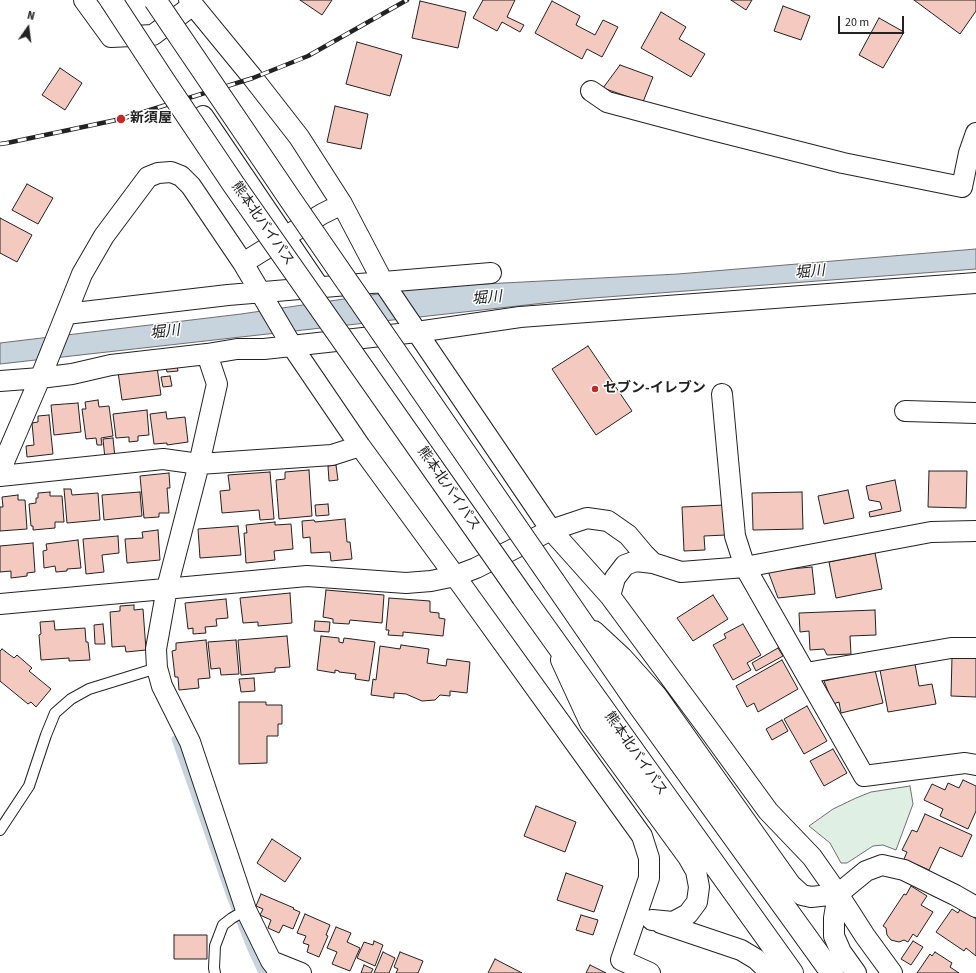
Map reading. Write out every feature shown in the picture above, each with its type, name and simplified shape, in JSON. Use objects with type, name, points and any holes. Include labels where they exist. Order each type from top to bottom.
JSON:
[{"type":"highway","name":"熊本北バイパス","points":[[111,0],[239,192],[547,631],[792,973]]},
{"type":"highway","points":[[155,0],[268,165],[299,213],[638,704],[832,973]]},
{"type":"street","points":[[84,0],[111,37],[153,34],[191,2],[299,137],[342,204],[385,284],[551,530],[610,596],[768,811],[812,857],[865,936],[892,973]]},
{"type":"street","points":[[592,92],[607,102],[701,127],[843,163],[962,187],[969,153],[976,133]]},
{"type":"street","points":[[203,116],[319,287]]},
{"type":"street","points":[[0,471],[42,374],[82,274],[104,236],[148,177],[158,173],[171,172],[181,176],[191,186],[243,263],[288,341],[360,446],[642,836],[649,858],[644,917],[621,960],[650,973]]},
{"type":"street","points":[[243,263],[322,214],[342,204]]},
{"type":"street","points":[[64,319],[319,287],[385,284],[491,273]]},
{"type":"street","points":[[0,381],[42,374],[72,374],[111,365],[237,349],[264,350],[288,341],[414,327],[520,317],[976,283]]},
{"type":"street","points":[[207,354],[217,384],[199,464],[167,588],[156,649],[157,668],[162,686],[190,742],[240,913],[275,967],[301,973]]},
{"type":"street","points":[[722,394],[735,536],[746,567],[864,776],[965,763],[976,765]]},
{"type":"street","points":[[906,411],[976,413]]},
{"type":"street","points":[[0,476],[163,460],[199,464],[332,455],[360,446]]},
{"type":"street","points":[[0,604],[307,576],[406,583],[431,581],[455,576],[476,568],[551,530],[587,518],[608,521],[628,535],[653,563]]},
{"type":"street","points":[[610,596],[615,578],[625,565],[636,562],[653,563],[681,572],[746,567],[931,532],[976,531]]},
{"type":"street","points":[[577,616],[622,657],[657,696],[791,885],[802,895],[811,897],[838,894],[866,871],[882,865],[904,870],[955,894],[976,907]]},
{"type":"street","points":[[547,631],[590,723],[688,857],[696,871],[699,887],[697,902],[688,914],[674,922],[644,917]]},
{"type":"street","points":[[806,673],[951,648],[976,648]]},
{"type":"street","points":[[838,894],[834,918],[834,936],[841,952],[856,973]]},
{"type":"street","points":[[644,917],[741,950],[756,959],[771,973]]},
{"type":"lane","points":[[0,830],[29,786],[55,713],[70,699],[89,689],[157,668]]},
{"type":"lane","points":[[215,973],[215,946],[223,925],[240,913]]},
{"type":"green space","points":[[910,786],[913,804],[896,850],[883,845],[873,846],[847,863],[841,863],[830,843],[809,826],[833,809],[871,792]]},
{"type":"water","name":"堀川","points":[[976,249],[976,269],[580,299],[0,364],[0,343],[241,314],[426,287],[678,274]]},
{"type":"building","points":[[300,0],[332,0],[322,15]]},
{"type":"building","points":[[483,0],[515,0],[507,17],[524,25],[520,32],[502,22],[497,31],[473,18]]},
{"type":"building","points":[[731,0],[752,0],[746,10]]},
{"type":"building","points":[[914,0],[976,0],[976,11],[960,34]]},
{"type":"building","points":[[420,1],[466,12],[458,48],[412,38]]},
{"type":"building","points":[[552,1],[580,16],[576,25],[595,35],[603,20],[618,27],[602,57],[587,49],[582,59],[535,33]]},
{"type":"building","points":[[783,6],[810,16],[801,40],[774,31]]},
{"type":"building","points":[[661,12],[686,27],[679,39],[705,54],[691,77],[641,48]]},
{"type":"building","points":[[879,18],[904,32],[883,68],[859,55]]},
{"type":"building","points":[[357,42],[402,55],[390,96],[346,84]]},
{"type":"building","points":[[620,65],[653,77],[643,102],[603,88]]},
{"type":"building","points":[[60,68],[82,83],[65,110],[42,95]]},
{"type":"building","points":[[335,106],[368,114],[361,149],[327,142]]},
{"type":"building","points":[[27,184],[53,198],[38,224],[12,210]]},
{"type":"building","points":[[0,218],[32,235],[17,262],[0,253]]},
{"type":"building","points":[[588,346],[632,411],[596,435],[552,369]]},
{"type":"building","points":[[177,366],[178,371],[167,372],[166,367]]},
{"type":"building","points":[[157,367],[161,395],[122,400],[118,372]]},
{"type":"building","points":[[170,376],[172,386],[163,387],[161,377]]},
{"type":"building","points":[[98,400],[99,407],[109,406],[113,436],[101,438],[102,445],[97,445],[96,438],[86,439],[82,409],[86,409],[85,402]]},
{"type":"building","points":[[78,403],[81,432],[54,435],[51,405]]},
{"type":"building","points":[[147,410],[149,435],[138,436],[138,441],[129,442],[129,437],[116,438],[113,414]]},
{"type":"building","points":[[166,412],[167,419],[185,417],[188,442],[167,445],[167,443],[154,444],[150,414]]},
{"type":"building","points":[[49,415],[53,454],[27,457],[26,446],[34,445],[32,423],[38,422],[38,416]]},
{"type":"building","points":[[113,438],[115,458],[105,459],[103,439]]},
{"type":"building","points":[[336,465],[338,480],[329,481],[328,466]]},
{"type":"building","points":[[309,470],[312,516],[279,519],[276,480],[285,479],[285,472]]},
{"type":"building","points":[[929,471],[967,471],[966,508],[928,507]]},
{"type":"building","points":[[270,472],[274,519],[260,520],[259,510],[222,513],[220,491],[230,490],[228,475]]},
{"type":"building","points":[[169,473],[170,488],[167,488],[169,513],[159,513],[159,517],[144,518],[140,476]]},
{"type":"building","points":[[895,480],[901,511],[870,517],[869,512],[882,509],[880,502],[869,500],[866,486]]},
{"type":"building","points":[[64,489],[71,489],[72,495],[98,493],[100,520],[67,523]]},
{"type":"building","points":[[848,490],[854,518],[824,524],[818,496]]},
{"type":"building","points":[[50,492],[50,496],[62,496],[64,522],[55,522],[55,528],[33,530],[33,526],[31,526],[29,504],[36,503],[38,493]]},
{"type":"building","points":[[140,492],[142,516],[104,520],[102,495]]},
{"type":"building","points":[[802,492],[803,529],[753,530],[752,493]]},
{"type":"building","points":[[18,495],[18,500],[25,500],[27,529],[0,531],[0,507],[3,507],[2,497]]},
{"type":"building","points":[[328,504],[329,515],[316,516],[315,505]]},
{"type":"building","points":[[725,505],[726,535],[704,536],[705,550],[684,551],[682,507]]},
{"type":"building","points":[[345,519],[347,542],[350,542],[352,559],[331,561],[330,552],[311,553],[310,537],[303,538],[302,521],[314,520],[315,522]]},
{"type":"building","points":[[275,522],[275,525],[291,524],[293,549],[274,551],[275,560],[246,563],[244,533],[247,533],[246,525]]},
{"type":"building","points":[[238,526],[241,555],[200,558],[198,529]]},
{"type":"building","points":[[158,530],[160,560],[127,563],[125,539],[143,538],[142,532]]},
{"type":"building","points":[[118,536],[119,553],[102,555],[104,572],[86,574],[83,539]]},
{"type":"building","points":[[78,540],[81,568],[67,569],[67,571],[56,572],[55,566],[44,568],[43,551],[47,550],[46,544]]},
{"type":"building","points":[[33,543],[35,572],[27,573],[27,576],[11,578],[11,571],[0,572],[0,546]]},
{"type":"building","points":[[875,553],[882,589],[836,598],[829,562]]},
{"type":"building","points":[[812,567],[815,594],[778,598],[768,571]]},
{"type":"building","points":[[326,590],[384,595],[382,623],[350,620],[349,624],[333,623],[333,619],[323,617]]},
{"type":"building","points":[[290,593],[292,623],[258,626],[258,622],[243,623],[240,598]]},
{"type":"building","points":[[713,595],[728,619],[693,641],[677,618]]},
{"type":"building","points":[[389,598],[430,601],[430,612],[439,613],[439,618],[445,619],[443,636],[403,632],[403,636],[388,635],[389,630],[386,630]]},
{"type":"building","points":[[226,599],[228,618],[216,619],[217,626],[205,627],[206,633],[193,634],[193,628],[188,629],[185,603]]},
{"type":"building","points":[[134,605],[134,610],[143,609],[146,650],[126,652],[125,646],[112,647],[110,612],[120,611],[120,606]]},
{"type":"building","points":[[875,610],[876,635],[850,636],[851,654],[827,655],[824,649],[810,650],[809,631],[800,632],[799,613]]},
{"type":"building","points":[[54,621],[55,630],[85,628],[90,660],[69,661],[69,658],[41,660],[39,635],[41,634],[40,622]]},
{"type":"building","points":[[315,621],[330,622],[329,632],[314,631]]},
{"type":"building","points":[[103,624],[105,644],[95,644],[94,625]]},
{"type":"building","points":[[743,624],[761,655],[747,663],[751,670],[733,680],[713,645],[726,638],[724,634]]},
{"type":"building","points":[[287,636],[290,667],[275,668],[275,672],[241,675],[238,640]]},
{"type":"building","points":[[321,636],[339,638],[339,642],[343,643],[344,638],[375,642],[369,681],[355,679],[356,674],[339,672],[335,670],[335,673],[317,670]]},
{"type":"building","points":[[206,640],[210,678],[198,679],[199,688],[179,690],[178,677],[175,677],[172,651],[176,650],[176,643]]},
{"type":"building","points":[[236,640],[239,674],[221,675],[220,668],[211,669],[208,642]]},
{"type":"building","points":[[401,645],[429,649],[427,663],[446,666],[447,659],[470,662],[467,693],[450,691],[450,696],[440,695],[435,700],[422,701],[406,694],[394,693],[394,698],[371,695],[373,679],[376,680],[380,646],[400,649]]},
{"type":"building","points":[[778,648],[783,656],[756,671],[752,663]]},
{"type":"building","points":[[2,649],[14,658],[17,655],[32,668],[29,671],[51,689],[36,707],[31,702],[28,704],[0,681],[0,651]]},
{"type":"building","points":[[952,657],[976,658],[976,697],[951,696]]},
{"type":"building","points":[[782,660],[798,689],[758,712],[754,703],[747,707],[736,686]]},
{"type":"building","points":[[915,664],[919,686],[932,684],[936,704],[888,712],[880,670]]},
{"type":"building","points":[[875,670],[883,703],[841,713],[839,702],[833,704],[824,681]]},
{"type":"building","points":[[254,678],[255,691],[241,692],[239,679]]},
{"type":"building","points":[[239,702],[266,702],[266,705],[282,705],[282,724],[278,724],[278,736],[267,736],[267,763],[239,764]]},
{"type":"building","points":[[807,706],[827,741],[804,754],[784,719]]},
{"type":"building","points":[[782,720],[788,731],[772,740],[766,729]]},
{"type":"building","points":[[833,749],[847,773],[824,786],[810,761]]},
{"type":"building","points":[[963,780],[976,786],[976,811],[968,829],[940,816],[943,809],[924,800],[932,784],[945,790],[948,783],[959,788]]},
{"type":"building","points":[[536,806],[576,822],[565,852],[524,836]]},
{"type":"building","points":[[925,814],[972,835],[962,857],[940,847],[929,870],[904,859],[907,852],[902,850],[912,830],[917,832]]},
{"type":"building","points":[[272,839],[301,858],[285,882],[257,863]]},
{"type":"building","points":[[566,873],[603,886],[594,912],[557,900]]},
{"type":"building","points":[[911,886],[927,896],[921,905],[933,912],[917,937],[913,934],[908,942],[904,940],[899,942],[891,940],[887,935],[886,928],[883,926]]},
{"type":"building","points":[[261,894],[300,912],[293,929],[283,925],[279,933],[268,928],[271,920],[260,915],[263,909],[256,906]]},
{"type":"building","points":[[961,908],[976,919],[976,956],[966,948],[964,951],[936,932],[952,909],[958,913]]},
{"type":"building","points":[[305,914],[330,925],[326,935],[328,936],[319,957],[307,952],[309,945],[303,943],[306,936],[297,933]]},
{"type":"building","points":[[581,915],[598,920],[593,935],[576,930]]},
{"type":"building","points":[[336,927],[351,933],[347,942],[360,948],[350,971],[332,964],[337,952],[327,948]]},
{"type":"building","points":[[174,935],[207,935],[207,959],[174,959]]},
{"type":"building","points":[[374,941],[383,945],[375,966],[357,958],[364,942],[373,945]]},
{"type":"building","points":[[913,941],[923,947],[911,965],[901,959]]},
{"type":"building","points":[[383,952],[395,958],[389,973],[374,973]]},
{"type":"building","points":[[400,952],[423,961],[418,973],[396,973],[398,969],[394,967]]},
{"type":"building","points":[[935,952],[952,963],[950,967],[959,973],[917,973],[930,954],[932,956]]},
{"type":"building","points":[[495,959],[522,973],[488,973]]},
{"type":"building","points":[[364,965],[373,969],[371,973],[361,973]]},
{"type":"building","points":[[590,965],[606,973],[586,973]]},
{"type":"waterway","points":[[175,739],[231,899],[262,973]]},
{"type":"railway","points":[[0,144],[121,119],[253,78],[308,56],[407,0]]},
{"type":"place","name":"新須屋","points":[[121,119]]},
{"type":"place","name":"セブン-イレブン","points":[[595,389]]}]
